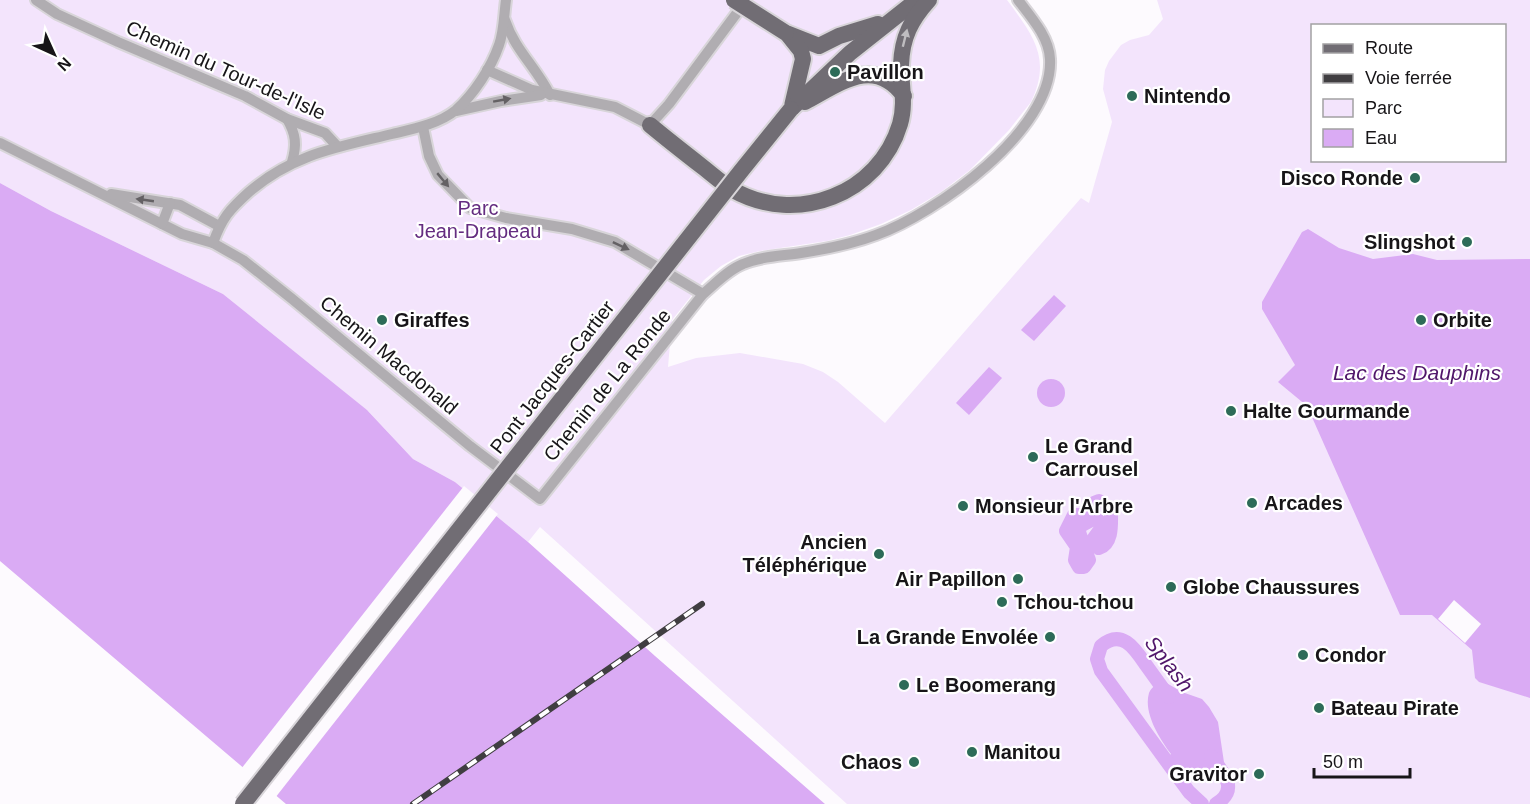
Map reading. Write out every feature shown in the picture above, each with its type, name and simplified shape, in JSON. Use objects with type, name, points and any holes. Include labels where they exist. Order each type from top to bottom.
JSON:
[{"type":"main road","points":[[734,0],[786,33],[819,46],[838,36],[888,22]]},
{"type":"main road","name":"Pont Jacques-Cartier","points":[[243,804],[791,109],[835,66],[917,0]]},
{"type":"main road","points":[[650,125],[734,190],[769,204],[799,205],[825,201],[838,196],[864,179],[875,168],[893,142],[900,124],[904,96],[901,65],[904,38],[912,21],[929,0]]},
{"type":"main road","points":[[786,33],[801,51],[803,59],[791,109]]},
{"type":"main road","points":[[791,109],[844,82],[865,75],[886,78],[904,96]]},
{"type":"street","name":"Chemin du Tour-de-l'Isle","points":[[36,0],[57,14],[325,133],[337,146],[423,126],[455,111],[477,86],[500,44],[506,0]]},
{"type":"street","points":[[487,70],[532,90],[615,107],[650,125],[669,104],[746,0]]},
{"type":"street","name":"Chemin de La Ronde","points":[[540,499],[703,294],[728,273],[743,264],[762,258],[852,243],[879,234],[934,206],[998,154],[1029,120],[1048,82],[1050,58],[1047,45],[1039,28],[1018,0]]},
{"type":"street","points":[[504,17],[518,50],[540,76],[550,94]]},
{"type":"street","points":[[455,111],[501,100],[550,94]]},
{"type":"street","points":[[287,118],[296,138],[296,149],[292,162]]},
{"type":"street","points":[[423,126],[429,156],[438,175],[470,208],[506,218],[572,230],[615,242],[703,294]]},
{"type":"street","name":"Chemin Macdonald","points":[[0,143],[182,234],[213,243],[243,260],[470,446],[540,499]]},
{"type":"street","points":[[213,243],[228,211],[258,185],[292,162],[337,146]]},
{"type":"street","name":"Chemin Macdonald","points":[[102,193],[180,205],[219,226]]},
{"type":"street","points":[[162,224],[170,203]]},
{"type":"green space","name":"Parc Jean-Drapeau","points":[[0,0],[1007,0],[1032,36],[1037,48],[1040,72],[1037,86],[1031,102],[1009,130],[970,170],[941,192],[881,224],[827,241],[739,256],[721,266],[704,280],[672,320],[668,367],[696,358],[740,353],[803,364],[823,372],[838,382],[885,423],[1081,198],[1089,203],[1112,122],[1103,89],[1105,70],[1121,45],[1149,35],[1163,19],[1157,0],[1530,0],[1530,804],[847,804],[540,527],[528,542],[455,482],[413,459],[369,412],[223,294],[51,211],[0,183]]},
{"type":"water","points":[[0,183],[51,211],[223,294],[367,410],[413,459],[455,482],[528,542],[825,804],[286,804],[0,561]]},
{"type":"water","name":"Lac des Dauphins","points":[[1308,229],[1339,248],[1373,259],[1413,254],[1437,260],[1530,259],[1530,698],[1479,682],[1475,678],[1472,650],[1432,615],[1400,615],[1307,406],[1278,382],[1295,365],[1262,309],[1262,302],[1302,232]]},
{"type":"water","points":[[1054,295],[1066,306],[1034,341],[1021,330]]},
{"type":"water","points":[[989,367],[1002,378],[969,415],[956,403]]},
{"type":"water","points":[[1051,379],[1061,383],[1065,393],[1061,403],[1051,407],[1041,403],[1037,393],[1041,383]]},
{"type":"water","points":[[1163,681],[1182,692],[1202,699],[1218,722],[1225,769],[1218,774],[1180,770],[1169,756],[1171,754],[1158,733],[1148,709],[1150,691]]},
{"type":"pier","points":[[464,486],[498,514],[275,798],[241,769]]},
{"type":"pier","points":[[1454,600],[1481,624],[1465,643],[1438,619]]},
{"type":"waterway","points":[[1099,501],[1111,511],[1109,538],[1104,546],[1099,548],[1094,538],[1102,527],[1098,520],[1093,519],[1080,526],[1079,532],[1089,560],[1084,567],[1079,567],[1075,560],[1077,547],[1066,531],[1074,515],[1086,515],[1094,503],[1099,501]]},
{"type":"waterway","name":"Splash","points":[[1169,697],[1127,643],[1115,639],[1101,646],[1097,659],[1101,671],[1189,792],[1202,804]]},
{"type":"waterway","name":"Splash","points":[[1211,756],[1224,775],[1228,787],[1227,793],[1216,804]]},
{"type":"railway","points":[[413,804],[702,604]]},
{"type":"place","name":"Pavillon","points":[[835,72]]},
{"type":"place","name":"Nintendo","points":[[1132,96]]},
{"type":"place","name":"Disco Ronde","points":[[1415,178]]},
{"type":"place","name":"Slingshot","points":[[1467,242]]},
{"type":"place","name":"Giraffes","points":[[382,320]]},
{"type":"place","name":"Orbite","points":[[1421,320]]},
{"type":"place","name":"Halte Gourmande","points":[[1231,411]]},
{"type":"place","name":"Le Grand Carrousel","points":[[1033,457]]},
{"type":"place","name":"Arcades","points":[[1252,503]]},
{"type":"place","name":"Monsieur l'Arbre","points":[[963,506]]},
{"type":"place","name":"Ancien Téléphérique","points":[[879,554]]},
{"type":"place","name":"Air Papillon","points":[[1018,579]]},
{"type":"place","name":"Globe Chaussures","points":[[1171,587]]},
{"type":"place","name":"Tchou-tchou","points":[[1002,602]]},
{"type":"place","name":"La Grande Envolée","points":[[1050,637]]},
{"type":"place","name":"Condor","points":[[1303,655]]},
{"type":"place","name":"Le Boomerang","points":[[904,685]]},
{"type":"place","name":"Bateau Pirate","points":[[1319,708]]},
{"type":"place","name":"Manitou","points":[[972,752]]},
{"type":"place","name":"Chaos","points":[[914,762]]},
{"type":"place","name":"Gravitor","points":[[1259,774]]}]
